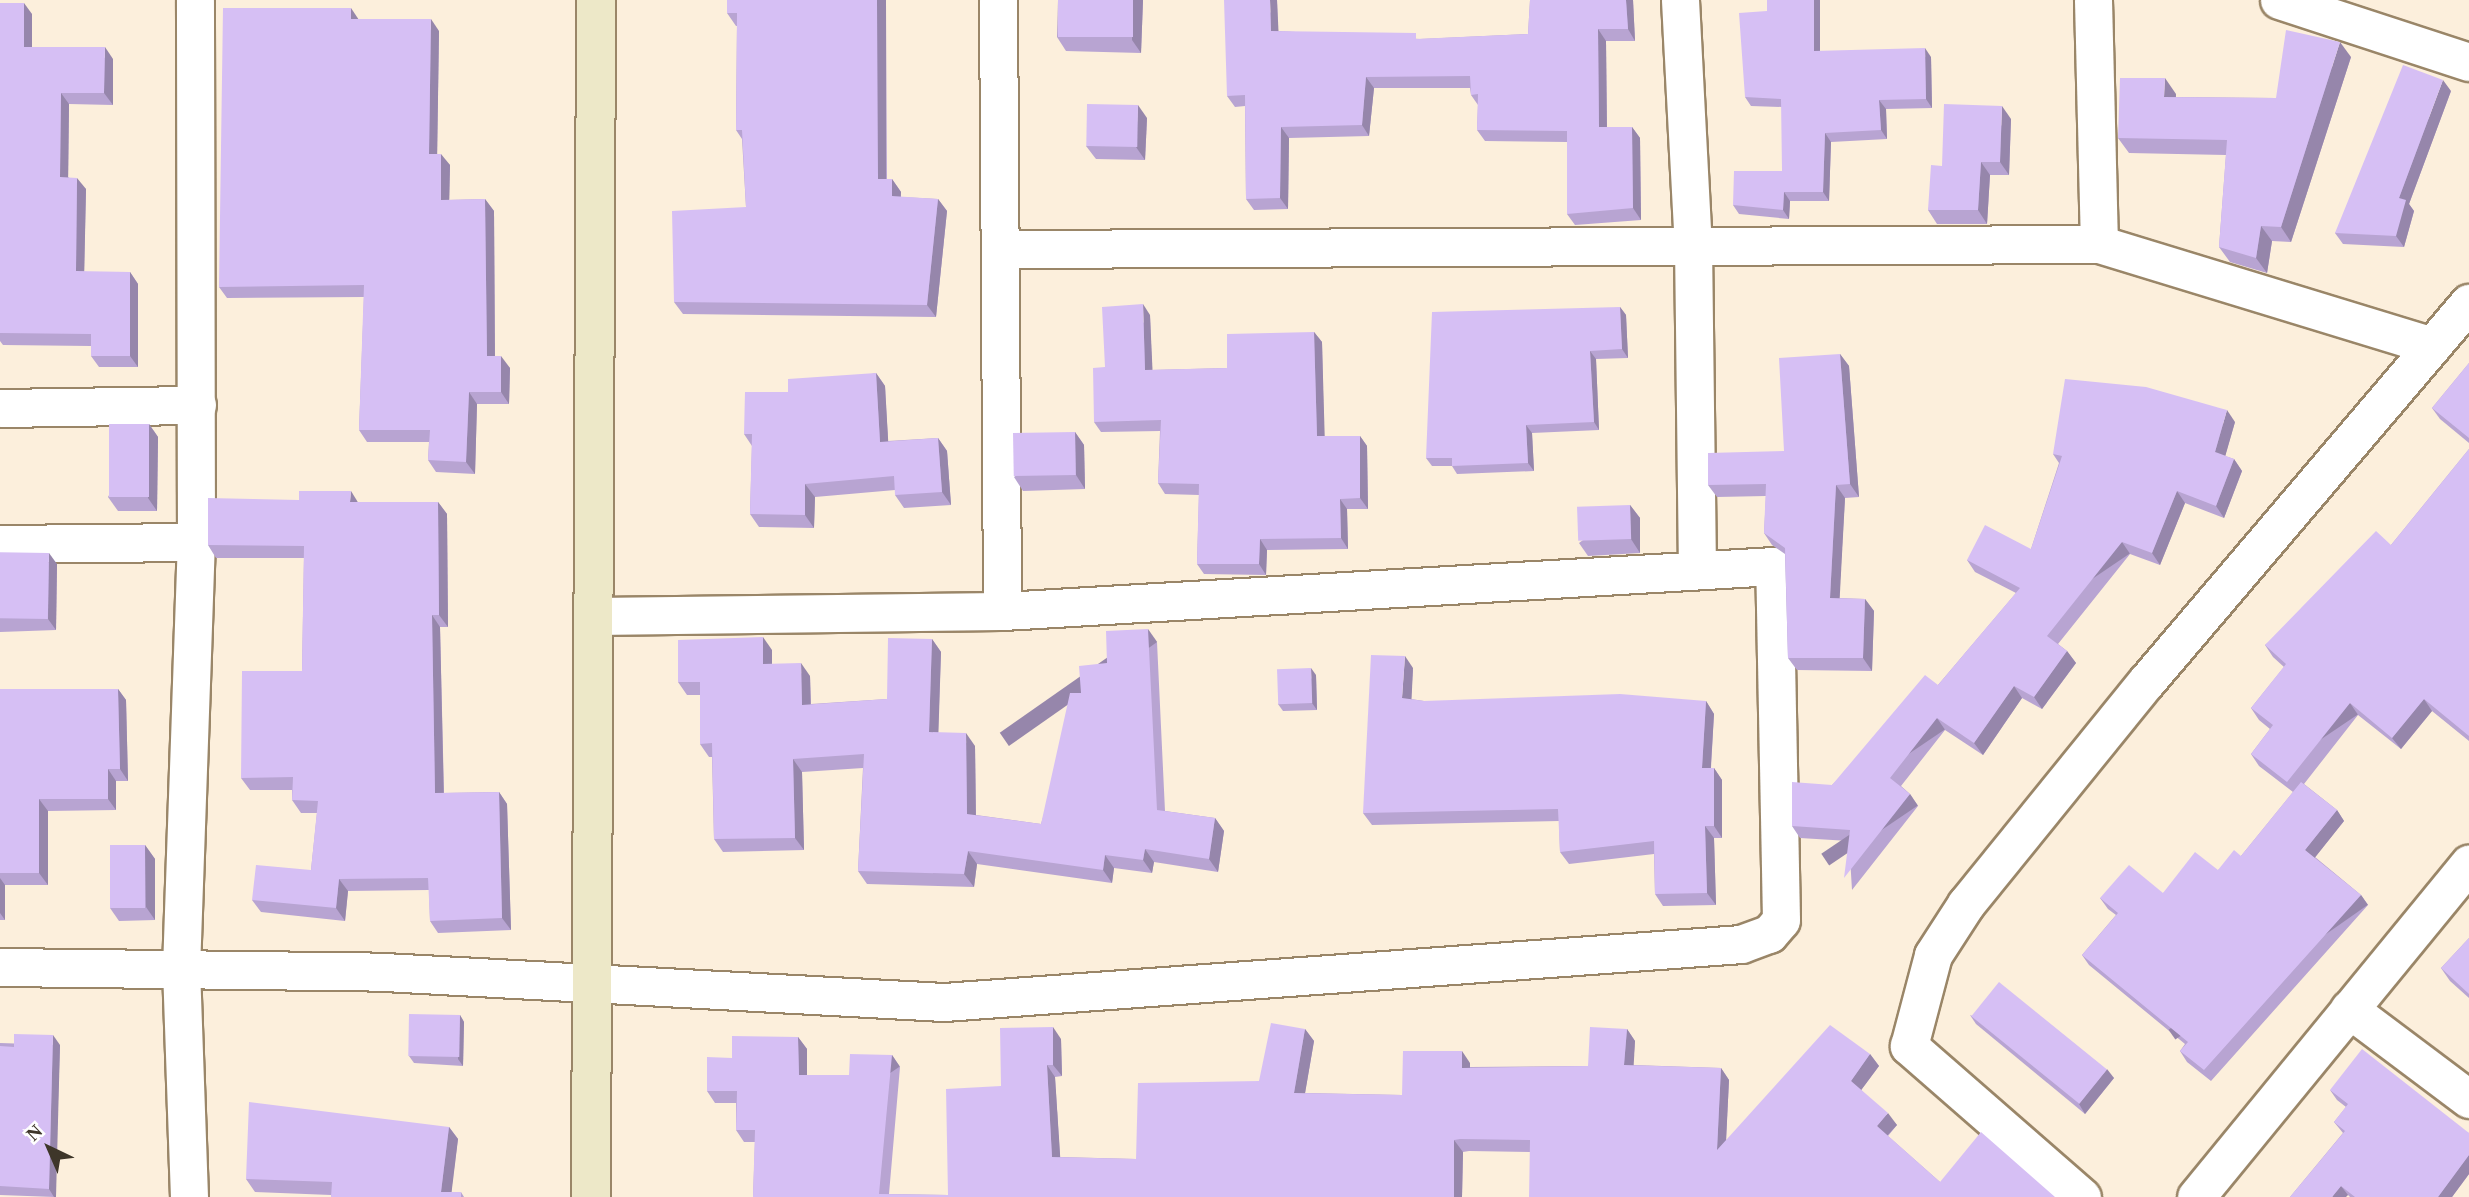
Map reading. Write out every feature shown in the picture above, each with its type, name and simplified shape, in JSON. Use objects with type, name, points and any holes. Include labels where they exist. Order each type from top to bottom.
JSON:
[{"type":"street","points":[[189,1197],[180,969],[196,542],[195,0]]},
{"type":"street","points":[[591,1197],[594,988],[596,0]]},
{"type":"street","points":[[998,0],[1003,249],[1002,611]]},
{"type":"street","points":[[1679,0],[1693,244],[1697,569]]},
{"type":"street","points":[[2093,0],[2099,244]]},
{"type":"street","points":[[2279,0],[2469,62]]},
{"type":"street","points":[[1003,249],[2099,244],[2432,346]]},
{"type":"street","points":[[2082,1197],[1909,1046],[1933,955],[1966,904],[2146,682],[2469,303]]},
{"type":"street","points":[[0,408],[197,405]]},
{"type":"street","points":[[0,544],[196,542]]},
{"type":"street","points":[[0,967],[383,972],[594,988],[944,1002],[1754,941],[1781,920],[1785,903],[1774,566],[1002,611],[593,616]]},
{"type":"street","points":[[2196,1197],[2469,863]]},
{"type":"street","points":[[2349,1009],[2469,1099]]},
{"type":"building","points":[[727,0],[877,0],[878,179],[892,179],[892,196],[938,199],[927,305],[674,302],[672,211],[746,207],[742,130],[736,130],[737,13],[727,13]]},
{"type":"building","points":[[1058,0],[1133,0],[1133,37],[1058,37]]},
{"type":"building","points":[[1224,0],[1270,0],[1271,31],[1416,33],[1416,39],[1528,34],[1530,0],[1626,0],[1628,29],[1598,29],[1599,127],[1632,127],[1633,208],[1567,214],[1567,131],[1477,130],[1478,94],[1471,95],[1470,76],[1366,77],[1362,125],[1281,127],[1280,198],[1246,199],[1245,95],[1227,96]]},
{"type":"building","points":[[1767,0],[1814,0],[1814,51],[1925,48],[1926,99],[1879,100],[1881,130],[1825,133],[1823,192],[1784,192],[1783,210],[1733,205],[1734,171],[1782,171],[1781,99],[1745,97],[1739,13],[1767,11]]},
{"type":"building","points":[[0,3],[24,3],[24,47],[105,47],[104,93],[61,93],[60,177],[77,178],[76,271],[130,272],[130,356],[91,356],[91,334],[0,333]]},
{"type":"building","points":[[223,8],[351,8],[351,19],[431,19],[429,154],[441,154],[441,200],[485,199],[487,356],[501,356],[501,392],[469,392],[466,462],[428,460],[430,430],[359,430],[364,285],[219,287]]},
{"type":"building","points":[[2286,30],[2340,42],[2281,227],[2261,226],[2256,258],[2219,247],[2227,140],[2118,138],[2120,78],[2165,78],[2164,97],[2276,98]]},
{"type":"building","points":[[2403,65],[2443,80],[2399,198],[2406,200],[2396,236],[2335,233]]},
{"type":"building","points":[[1087,104],[1138,105],[1137,147],[1086,146]]},
{"type":"building","points":[[1944,104],[2002,106],[2000,162],[1981,162],[1978,210],[1928,210],[1931,165],[1942,166]]},
{"type":"building","points":[[1143,304],[1145,370],[1227,368],[1227,334],[1314,332],[1317,436],[1360,436],[1360,498],[1340,499],[1341,538],[1260,539],[1259,564],[1197,564],[1199,484],[1158,483],[1161,420],[1094,422],[1093,368],[1105,367],[1102,307]]},
{"type":"building","points":[[1620,307],[1622,349],[1590,351],[1594,422],[1526,425],[1528,463],[1452,466],[1452,458],[1426,458],[1432,312]]},
{"type":"building","points":[[1840,354],[1850,484],[1836,485],[1830,598],[1865,599],[1863,658],[1788,658],[1785,548],[1764,533],[1766,484],[1708,485],[1708,453],[1784,451],[1779,358]]},
{"type":"building","points":[[2469,363],[2469,438],[2432,408]]},
{"type":"building","points":[[876,373],[880,442],[938,438],[942,492],[895,495],[894,476],[805,484],[805,515],[750,514],[752,434],[744,434],[745,392],[788,392],[788,379]]},
{"type":"building","points":[[2065,379],[2146,387],[2227,410],[2215,452],[2234,459],[2216,506],[2177,491],[2152,553],[2122,542],[2047,636],[2067,651],[2034,697],[2014,686],[1974,743],[1937,718],[1890,778],[1910,794],[1844,878],[1850,830],[1792,826],[1792,782],[1832,785],[1925,675],[1938,685],[2020,588],[1967,560],[1985,525],[2031,549],[2062,456],[2053,454]]},
{"type":"building","points":[[109,424],[149,424],[149,497],[109,497]]},
{"type":"building","points":[[1075,432],[1076,475],[1014,476],[1013,433]]},
{"type":"building","points":[[2469,449],[2469,736],[2424,699],[2392,738],[2350,703],[2287,782],[2251,754],[2273,725],[2251,708],[2286,664],[2265,645],[2376,531],[2391,545]]},
{"type":"building","points":[[299,491],[351,491],[350,502],[438,502],[439,615],[432,615],[435,793],[499,792],[502,918],[430,921],[428,878],[339,879],[336,908],[252,900],[256,865],[311,870],[318,801],[292,800],[293,777],[241,778],[242,671],[302,671],[304,546],[208,545],[208,498],[299,500]]},
{"type":"building","points":[[1630,505],[1631,539],[1578,541],[1577,507]]},
{"type":"building","points":[[0,552],[49,553],[48,619],[0,618]]},
{"type":"building","points":[[1148,629],[1157,810],[1215,818],[1209,859],[1145,849],[1143,860],[1105,855],[1103,870],[968,851],[964,874],[858,871],[864,754],[793,759],[795,838],[714,839],[712,743],[700,744],[700,682],[678,682],[678,640],[763,637],[763,664],[801,663],[802,705],[887,699],[888,638],[932,639],[929,732],[966,733],[967,814],[1041,824],[1070,693],[1081,693],[1079,666],[1107,663],[1106,631]]},
{"type":"building","points":[[1371,655],[1405,656],[1402,698],[1424,701],[1620,694],[1706,701],[1702,768],[1714,768],[1714,826],[1705,826],[1707,893],[1655,894],[1654,841],[1560,852],[1558,809],[1363,813]]},
{"type":"building","points":[[1311,668],[1312,703],[1278,704],[1277,669]]},
{"type":"building","points":[[0,689],[118,689],[120,769],[108,769],[108,799],[39,799],[39,873],[0,873]]},
{"type":"building","points":[[2301,782],[2337,810],[2305,850],[2361,895],[2204,1070],[2180,1051],[2188,1042],[2082,955],[2118,913],[2100,898],[2129,865],[2163,893],[2195,852],[2218,870],[2234,850],[2241,856]]},
{"type":"building","points":[[110,845],[145,845],[145,908],[110,908]]},
{"type":"building","points":[[2469,938],[2469,994],[2441,968]]},
{"type":"building","points":[[1999,982],[2107,1069],[2079,1104],[1971,1016]]},
{"type":"building","points":[[409,1014],[460,1015],[459,1057],[408,1056]]},
{"type":"building","points":[[1271,1023],[1305,1029],[1294,1093],[1402,1095],[1403,1051],[1462,1051],[1462,1068],[1588,1066],[1590,1027],[1627,1029],[1624,1065],[1721,1068],[1717,1150],[1830,1025],[1870,1054],[1851,1081],[1888,1113],[1877,1126],[1940,1182],[1981,1132],[2055,1197],[1529,1197],[1530,1140],[1460,1139],[1454,1140],[1454,1197],[753,1197],[755,1130],[736,1130],[737,1091],[707,1091],[707,1057],[732,1058],[732,1036],[798,1037],[799,1075],[849,1075],[850,1054],[892,1055],[879,1194],[948,1195],[946,1089],[1001,1086],[1000,1028],[1053,1027],[1053,1065],[1047,1065],[1052,1157],[1136,1159],[1138,1083],[1259,1081]]},
{"type":"building","points":[[14,1034],[53,1035],[49,1189],[0,1186],[0,1046],[14,1047]]},
{"type":"building","points":[[2362,1049],[2469,1133],[2469,1155],[2438,1197],[2355,1197],[2341,1186],[2332,1197],[2290,1197],[2345,1131],[2334,1122],[2348,1104],[2330,1090]]},
{"type":"building","points":[[249,1102],[449,1127],[441,1192],[461,1192],[461,1197],[331,1197],[332,1182],[246,1179]]}]
